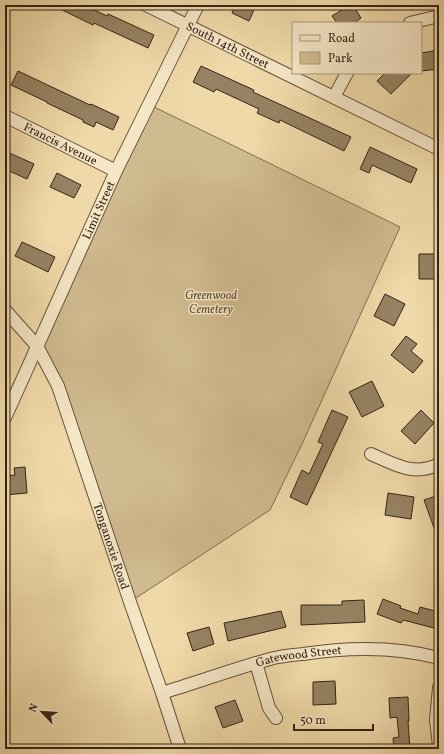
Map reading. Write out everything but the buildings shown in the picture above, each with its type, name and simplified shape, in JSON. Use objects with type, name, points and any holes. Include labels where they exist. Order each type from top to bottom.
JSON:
[{"type":"street","name":"South 14th Street","points":[[146,5],[439,149]]},
{"type":"street","name":"Limit Street","points":[[5,418],[116,171],[198,5]]},
{"type":"street","points":[[412,22],[434,13]]},
{"type":"street","points":[[334,97],[346,74]]},
{"type":"street","name":"Francis Avenue","points":[[5,116],[116,171]]},
{"type":"street","name":"Tonganoxie Road","points":[[5,310],[37,346],[58,386],[180,749]]},
{"type":"street","points":[[371,454],[410,470],[432,468],[439,464]]},
{"type":"street","name":"Gatewood Street","points":[[162,693],[271,658],[327,650],[362,648],[420,653],[439,658]]},
{"type":"street","points":[[256,663],[269,708],[276,718]]},
{"type":"street","points":[[439,688],[436,720],[439,746]]},
{"type":"green space","name":"Greenwood Cemetery","points":[[148,104],[400,227],[303,442],[270,510],[130,602],[37,346]]}]
